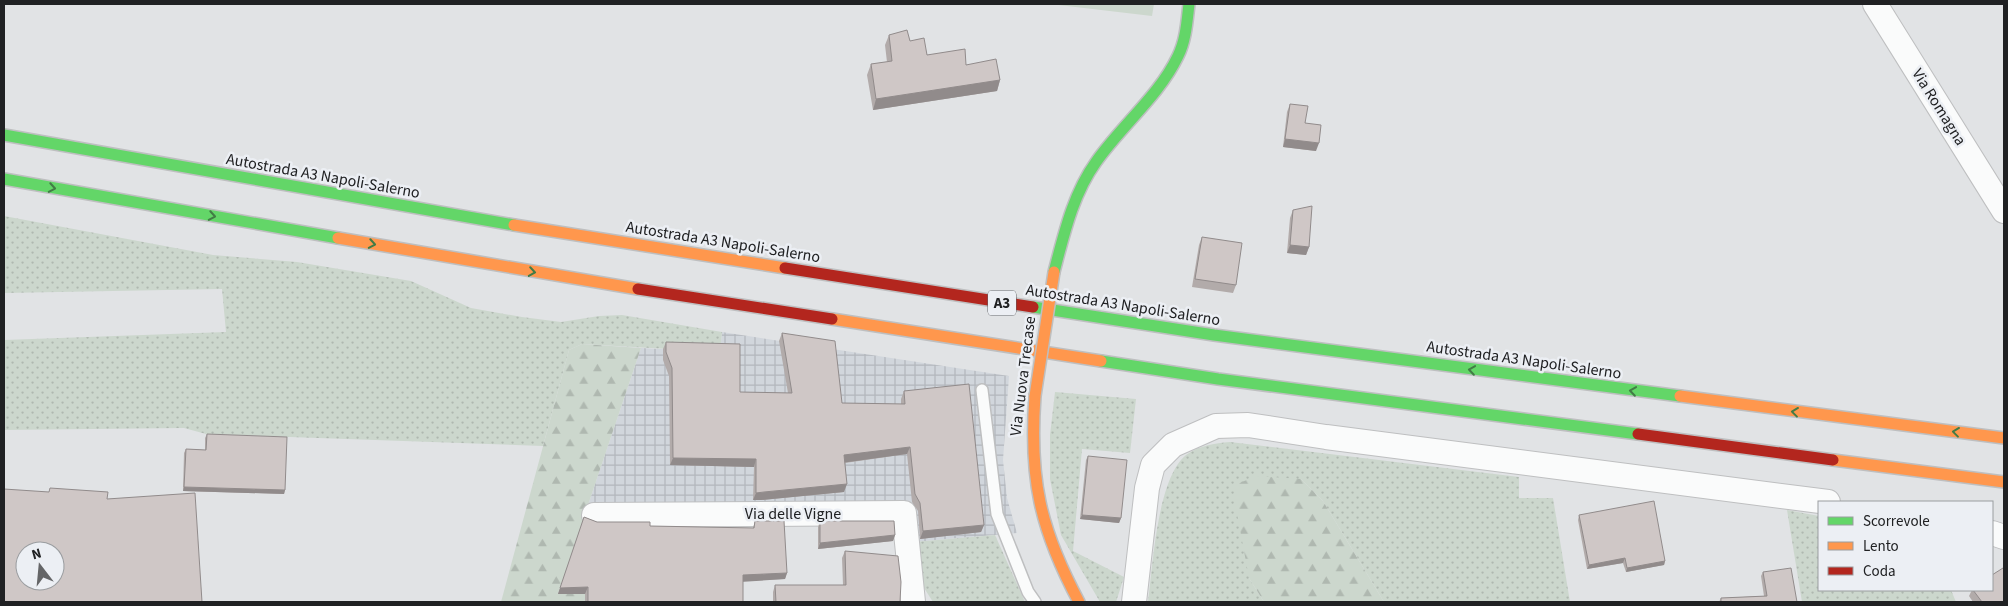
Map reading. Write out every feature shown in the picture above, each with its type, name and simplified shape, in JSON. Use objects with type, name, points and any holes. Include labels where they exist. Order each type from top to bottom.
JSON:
[{"type":"main road","name":"Via Nuova Trecase","points":[[1079,602],[1052,549],[1039,510],[1031,437],[1035,396],[1054,272],[1068,217],[1095,163],[1157,87],[1178,56],[1186,29],[1189,4]]},
{"type":"main road","name":"Autostrada A3 Napoli-Salerno","points":[[4,135],[499,223],[1214,335],[2004,438]]},
{"type":"main road","points":[[4,179],[531,272],[1208,378],[2004,482]]},
{"type":"street","name":"Via Romagna","points":[[1875,4],[2004,210]]},
{"type":"street","points":[[1134,602],[1147,488],[1153,465],[1173,445],[1216,426],[1248,425],[1273,428],[1326,437],[1820,501]]},
{"type":"street","name":"Via delle Vigne","points":[[594,515],[904,514],[913,602]]},
{"type":"lane","points":[[982,390],[998,514],[1028,592],[1035,602]]},
{"type":"shaded area","points":[[722,332],[1009,376],[1003,460],[1007,498],[1017,533],[914,542],[912,505],[652,504],[650,594],[558,594],[641,348],[720,352]]},
{"type":"green space","points":[[1050,4],[1154,4],[1152,16]]},
{"type":"green space","points":[[4,216],[213,255],[297,262],[411,281],[471,308],[522,317],[561,322],[599,316],[622,315],[722,332],[720,352],[582,344],[569,350],[543,446],[206,434],[184,428],[4,430],[4,340],[226,332],[222,289],[4,293]]},
{"type":"green space","points":[[582,344],[641,348],[558,594],[589,594],[586,602],[501,602],[569,350]]},
{"type":"green space","points":[[1055,392],[1136,399],[1130,453],[1082,449],[1073,551],[1124,577],[1116,602],[1100,602],[1061,535],[1050,479],[1050,435]]},
{"type":"green space","points":[[1230,442],[1519,477],[1519,498],[1553,498],[1570,602],[1384,602],[1323,501],[1301,479],[1249,578],[1264,602],[1148,602],[1158,524],[1169,483],[1176,467],[1186,455],[1196,449]]},
{"type":"green space","points":[[1256,476],[1301,479],[1323,501],[1384,602],[1264,602],[1249,578],[1236,508],[1235,485]]},
{"type":"green space","points":[[1787,510],[1818,516],[1818,591],[1951,591],[1956,602],[1802,602]]},
{"type":"green space","points":[[995,535],[1025,602],[933,602],[919,580],[914,542]]},
{"type":"building","points":[[907,30],[910,41],[924,38],[927,55],[965,49],[966,65],[996,59],[1000,80],[876,99],[871,64],[892,61],[889,35]]},
{"type":"building","points":[[1290,104],[1308,106],[1305,123],[1321,125],[1319,143],[1285,139]]},
{"type":"building","points":[[1312,206],[1309,247],[1290,245],[1293,210]]},
{"type":"building","points":[[1202,237],[1242,243],[1236,285],[1195,279]]},
{"type":"building","points":[[782,333],[835,341],[842,403],[905,404],[904,391],[969,384],[984,525],[923,531],[920,503],[915,494],[910,447],[844,455],[847,484],[756,493],[756,459],[673,458],[672,368],[666,352],[666,342],[740,344],[740,392],[792,393]]},
{"type":"building","points":[[207,434],[287,437],[285,490],[184,487],[186,449],[206,450]]},
{"type":"building","points":[[1088,456],[1127,460],[1121,518],[1082,515]]},
{"type":"building","points":[[50,488],[108,492],[107,499],[195,493],[202,602],[4,602],[4,489],[49,492]]},
{"type":"building","points":[[1654,501],[1665,561],[1627,568],[1625,558],[1589,565],[1579,515]]},
{"type":"building","points":[[584,517],[597,522],[650,522],[650,526],[754,528],[755,521],[784,521],[787,573],[743,575],[743,602],[588,602],[588,587],[560,588]]},
{"type":"building","points":[[820,521],[894,521],[895,535],[820,543]]},
{"type":"building","points":[[845,551],[898,556],[901,582],[900,602],[776,602],[775,585],[846,585]]},
{"type":"building","points":[[1791,568],[1797,602],[1721,602],[1721,598],[1767,596],[1763,572]]},
{"type":"building","points":[[2004,569],[2004,602],[1982,602],[1974,591],[1993,591],[1993,574]]},
{"type":"traffic: fast","points":[[1054,272],[1070,215],[1081,187],[1096,162],[1150,98],[1170,71],[1183,44],[1189,4]]},
{"type":"traffic: fast","points":[[4,135],[514,225]]},
{"type":"traffic: fast","points":[[4,179],[338,238]]},
{"type":"traffic: fast","points":[[1033,307],[1214,335],[1680,396]]},
{"type":"traffic: fast","points":[[1101,361],[1218,379],[1638,434]]},
{"type":"traffic: slow","points":[[514,225],[785,268]]},
{"type":"traffic: slow","points":[[338,238],[638,289]]},
{"type":"traffic: slow","points":[[1035,396],[1054,272]]},
{"type":"traffic: slow","points":[[832,319],[1101,361]]},
{"type":"traffic: slow","points":[[1035,396],[1034,453],[1040,503],[1055,551],[1079,602]]},
{"type":"traffic: slow","points":[[1680,396],[2004,438]]},
{"type":"traffic: slow","points":[[1833,460],[2004,482]]},
{"type":"traffic: jam","points":[[785,268],[1033,307]]},
{"type":"traffic: jam","points":[[638,289],[832,319]]},
{"type":"traffic: jam","points":[[1638,434],[1833,460]]}]
